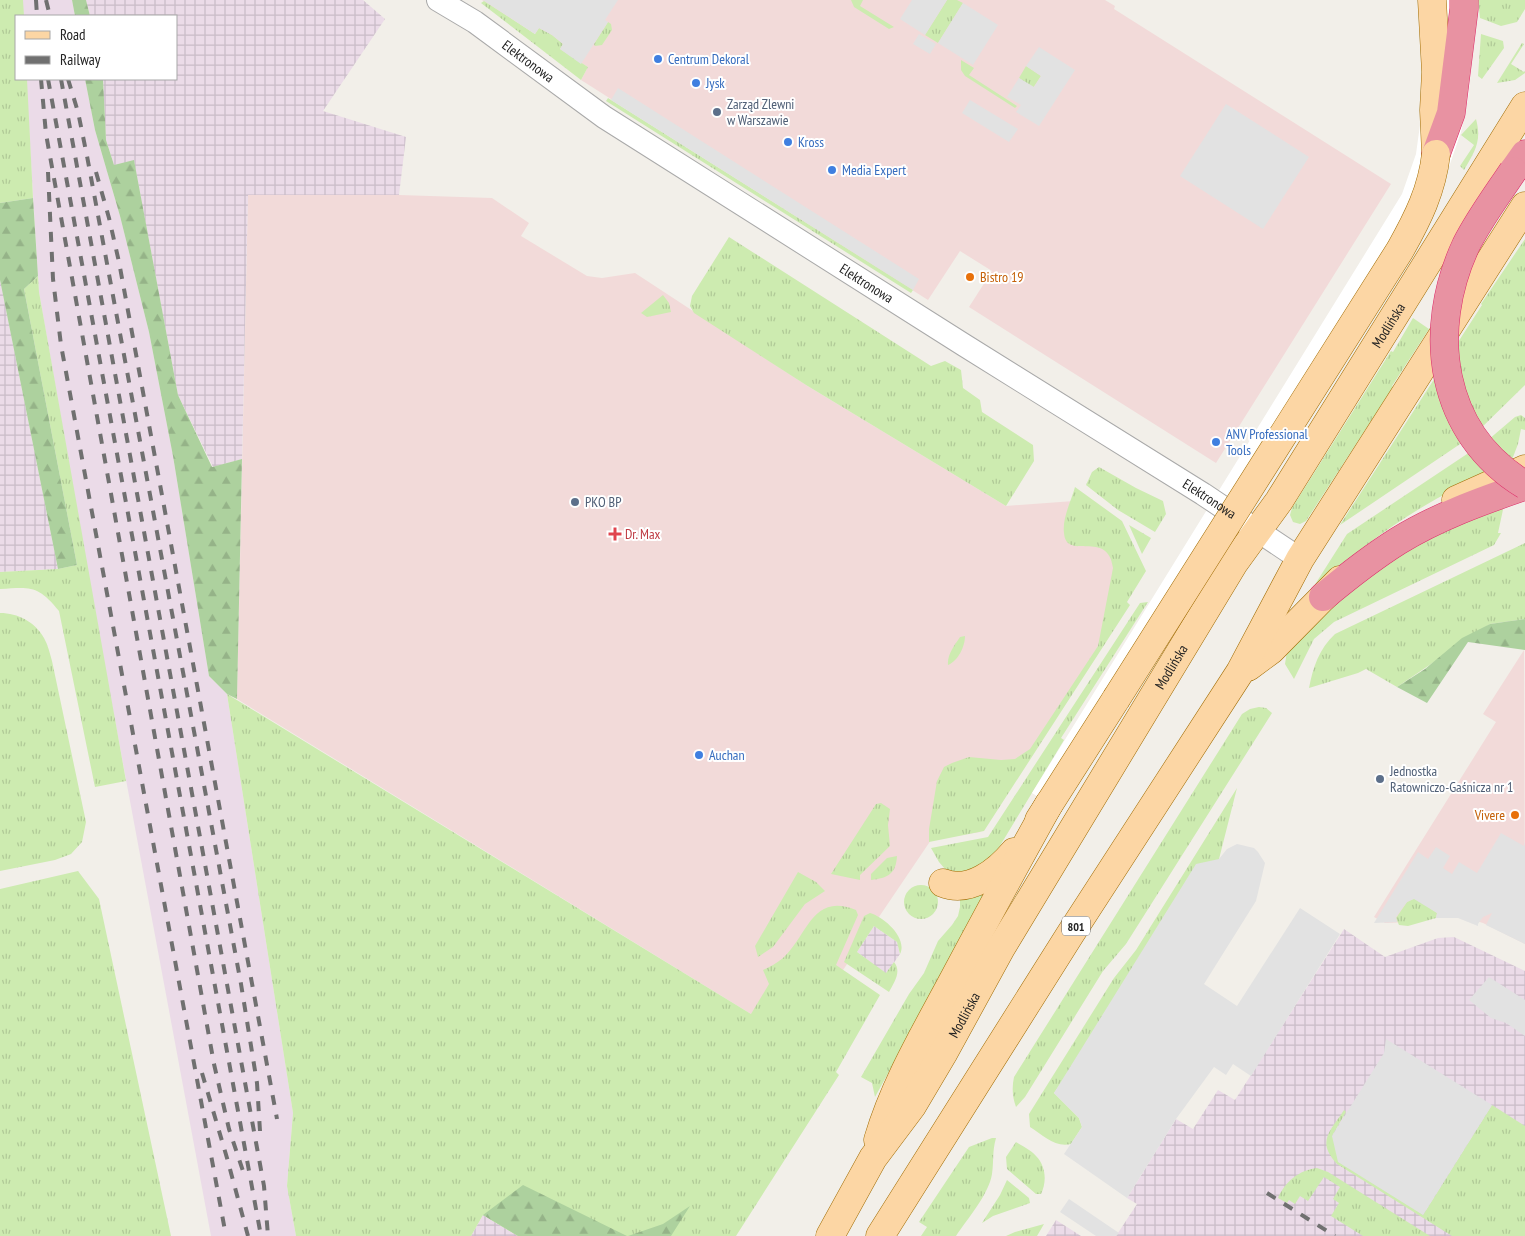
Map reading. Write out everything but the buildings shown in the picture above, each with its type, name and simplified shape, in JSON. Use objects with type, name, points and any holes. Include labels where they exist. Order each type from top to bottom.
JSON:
[{"type":"highway","points":[[1436,154],[1450,113],[1455,90],[1464,0]]},
{"type":"highway","points":[[1525,154],[1484,214],[1466,245],[1451,289],[1444,330],[1447,375],[1458,412],[1480,448],[1494,462],[1525,486]]},
{"type":"highway","points":[[1323,597],[1368,561],[1416,531],[1458,511],[1525,486]]},
{"type":"main road","points":[[943,882],[952,885],[967,884],[985,877],[998,869],[1023,842],[1049,804],[1400,250],[1426,199],[1434,175],[1436,154],[1434,110],[1436,72],[1432,0]]},
{"type":"main road","name":"Modlińska","points":[[830,1236],[873,1158],[912,1106],[1006,940],[1234,563],[1278,502],[1525,106]]},
{"type":"main road","name":"801","points":[[880,1236],[1071,933],[1240,672],[1300,559],[1525,206]]},
{"type":"main road","points":[[1240,672],[1271,650],[1359,563],[1425,517],[1467,494],[1525,469]]},
{"type":"main road","points":[[873,1158],[886,1113],[899,1081],[1049,804]]},
{"type":"street","name":"Elektronowa","points":[[438,0],[475,22],[604,117],[1203,494],[1300,559]]},
{"type":"shaded area","points":[[22,0],[72,0],[75,15],[23,15]]},
{"type":"shaded area","points":[[86,0],[363,0],[385,19],[323,111],[406,137],[399,195],[248,195],[242,459],[213,467],[178,395],[134,161],[114,165],[106,140],[103,80],[178,80],[178,15],[90,15]]},
{"type":"shaded area","points":[[482,0],[1105,0],[1115,6],[1114,9],[1391,184],[1216,463],[969,307],[992,271],[960,251],[928,300],[581,80],[588,67]]},
{"type":"shaded area","points":[[483,0],[618,0],[605,20],[608,22],[581,64],[560,49],[563,44],[552,35],[539,28],[535,34]]},
{"type":"shaded area","points":[[912,0],[947,0],[925,35],[900,19]]},
{"type":"shaded area","points":[[963,3],[998,25],[973,65],[938,43]]},
{"type":"shaded area","points":[[919,34],[936,44],[930,54],[913,44]]},
{"type":"shaded area","points":[[1039,47],[1075,70],[1039,126],[1016,112],[1021,105],[1007,97],[1019,78],[1034,87],[1041,76],[1026,66]]},
{"type":"shaded area","points":[[26,80],[85,80],[95,130],[120,216],[149,332],[173,456],[209,676],[227,694],[293,1113],[287,1186],[296,1236],[211,1236],[92,597],[39,292]]},
{"type":"shaded area","points":[[618,88],[919,279],[913,290],[611,100]]},
{"type":"shaded area","points":[[970,100],[1018,129],[1009,142],[962,113]]},
{"type":"shaded area","points":[[1226,104],[1309,157],[1263,229],[1180,176]]},
{"type":"shaded area","points":[[248,194],[492,198],[529,223],[521,236],[587,276],[602,278],[635,273],[806,385],[1006,506],[1074,501],[1123,534],[1101,649],[980,832],[931,840],[795,1041],[237,699]]},
{"type":"shaded area","points":[[0,280],[58,569],[0,572]]},
{"type":"shaded area","points":[[1524,650],[1525,944],[1483,923],[1453,914],[1410,922],[1385,923],[1374,917],[1496,722],[1483,714]]},
{"type":"shaded area","points":[[1501,833],[1524,846],[1525,842],[1525,944],[1486,925],[1492,913],[1483,917],[1478,926],[1458,918],[1436,918],[1437,913],[1414,899],[1407,902],[1396,917],[1397,922],[1374,923],[1418,852],[1428,859],[1436,847],[1450,856],[1443,868],[1452,874],[1459,862],[1477,873]]},
{"type":"shaded area","points":[[1237,844],[1254,848],[1265,863],[1256,901],[1204,984],[1237,1006],[1300,908],[1340,934],[1251,1076],[1233,1064],[1226,1075],[1214,1067],[1176,1119],[1127,1198],[1064,1154],[1082,1127],[1079,1118],[1054,1093],[1196,864],[1219,859],[1227,849]]},
{"type":"shaded area","points":[[874,926],[897,942],[900,954],[886,974],[857,952]]},
{"type":"shaded area","points":[[1344,929],[1385,957],[1438,938],[1454,937],[1525,971],[1525,1236],[1116,1236],[1137,1204],[1127,1198],[1176,1119],[1193,1129],[1218,1090],[1235,1100]]},
{"type":"shaded area","points":[[1489,977],[1525,1000],[1525,1036],[1506,1023],[1491,1018],[1469,1000]]},
{"type":"shaded area","points":[[1386,1039],[1492,1105],[1423,1215],[1338,1162],[1332,1136],[1384,1053]]},
{"type":"shaded area","points":[[1069,1199],[1119,1233],[1116,1236],[1096,1236],[1060,1212]]},
{"type":"shaded area","points":[[483,1215],[518,1236],[471,1236]]},
{"type":"shaded area","points":[[1056,1220],[1081,1236],[1046,1236]]},
{"type":"green space","points":[[0,0],[23,0],[24,15],[15,15],[15,80],[27,80],[33,198],[0,203]]},
{"type":"green space","points":[[72,0],[86,0],[90,15],[75,15]]},
{"type":"green space","points":[[851,0],[863,0],[860,6],[894,27],[889,29],[854,7]]},
{"type":"green space","points":[[947,0],[957,0],[963,3],[938,43],[925,35]]},
{"type":"green space","points":[[1478,0],[1525,0],[1525,9],[1517,22],[1501,26],[1480,18]]},
{"type":"green space","points":[[484,1],[535,34],[539,28],[552,35],[563,44],[560,49],[588,67],[581,80],[481,3]]},
{"type":"green space","points":[[608,22],[611,24],[612,30],[602,45],[595,46],[594,44]]},
{"type":"green space","points":[[1481,34],[1503,41],[1504,48],[1482,79],[1478,76]]},
{"type":"green space","points":[[1522,43],[1524,44],[1511,64],[1525,71],[1525,73],[1515,80],[1497,83]]},
{"type":"green space","points":[[961,60],[974,68],[969,75],[1017,106],[1015,108],[965,76],[961,70]]},
{"type":"green space","points":[[1026,66],[1041,76],[1033,88],[1019,78]]},
{"type":"green space","points":[[85,80],[103,80],[106,140],[114,165],[134,160],[178,395],[212,467],[242,459],[237,699],[227,694],[209,676],[173,456],[149,332],[120,216],[95,130]]},
{"type":"green space","points":[[608,98],[913,290],[911,293],[606,101]]},
{"type":"green space","points":[[1476,119],[1478,140],[1464,170],[1460,166],[1474,145],[1461,135]]},
{"type":"green space","points":[[33,198],[38,276],[24,289],[77,565],[58,569],[0,280],[0,203]]},
{"type":"green space","points":[[729,237],[931,366],[945,361],[961,370],[963,388],[980,400],[982,412],[1033,445],[1034,461],[1006,506],[806,385],[694,313],[690,306],[692,296]]},
{"type":"green space","points":[[1525,239],[1525,385],[1475,434],[1340,525],[1481,304]]},
{"type":"green space","points":[[38,276],[39,292],[126,781],[95,787],[59,611],[39,592],[27,588],[0,589],[0,572],[58,569],[77,565],[24,289]]},
{"type":"green space","points":[[663,295],[669,303],[671,312],[647,317],[641,313]]},
{"type":"green space","points":[[1413,318],[1429,329],[1306,521],[1300,524],[1293,522],[1290,515],[1292,508]]},
{"type":"green space","points":[[1521,415],[1525,418],[1525,430],[1521,429],[1518,444],[1510,465],[1457,488],[1419,509],[1365,546],[1315,588],[1314,586],[1347,534],[1488,440],[1515,417]]},
{"type":"green space","points":[[1099,467],[1163,501],[1166,514],[1155,532],[1118,510],[1086,485],[1092,472]]},
{"type":"green space","points":[[1075,487],[1122,521],[1146,571],[1127,602],[1130,605],[984,831],[929,842],[929,829],[937,781],[944,767],[969,757],[1001,760],[1015,759],[1030,749],[1098,646],[1113,568],[1110,556],[1104,550],[1096,547],[1072,545],[1066,541],[1064,522]]},
{"type":"green space","points":[[1504,505],[1498,533],[1501,533],[1494,545],[1334,622],[1314,639],[1294,679],[1285,664],[1287,651],[1321,614],[1378,569],[1436,535]]},
{"type":"green space","points":[[1129,525],[1151,538],[1142,554]]},
{"type":"green space","points":[[1525,543],[1525,619],[1490,624],[1397,687],[1366,669],[1309,688],[1312,673],[1318,659],[1329,640],[1335,634]]},
{"type":"green space","points":[[1148,602],[1061,738],[1064,740],[992,859],[977,871],[953,873],[945,869],[931,848],[988,837],[1140,603]]},
{"type":"green space","points":[[0,613],[7,613],[31,623],[40,632],[47,644],[86,822],[82,842],[71,854],[55,860],[0,871]]},
{"type":"green space","points":[[1525,619],[1525,650],[1468,642],[1427,703],[1397,687],[1425,669],[1462,638],[1490,624]]},
{"type":"green space","points":[[965,636],[964,645],[960,653],[948,665],[953,647],[960,637]]},
{"type":"green space","points":[[227,694],[751,1014],[769,984],[763,970],[783,958],[792,949],[812,919],[820,911],[830,907],[841,906],[856,910],[858,915],[836,965],[880,995],[836,1072],[839,1075],[736,1236],[518,1236],[483,1215],[471,1236],[296,1236],[287,1186],[293,1113]]},
{"type":"green space","points":[[1266,708],[1272,713],[1126,944],[1103,971],[1025,1097],[1016,1107],[1013,1092],[1014,1077],[1242,714],[1250,709]]},
{"type":"green space","points":[[1237,788],[1219,859],[1054,1093],[1079,1118],[1082,1127],[1071,1144],[1065,1145],[1049,1140],[1030,1127],[1029,1114],[1114,978],[1136,950]]},
{"type":"green space","points":[[881,803],[890,809],[888,825],[890,846],[860,875],[860,880],[831,874],[876,804]]},
{"type":"green space","points":[[897,856],[895,867],[890,874],[871,880],[871,874],[887,858]]},
{"type":"green space","points":[[78,871],[99,899],[171,1236],[0,1236],[0,889]]},
{"type":"green space","points":[[798,872],[816,882],[825,891],[805,904],[773,947],[758,957],[755,946]]},
{"type":"green space","points":[[921,885],[933,890],[938,902],[933,914],[921,919],[909,914],[904,902],[909,890]]},
{"type":"green space","points":[[988,887],[875,1097],[872,1083],[861,1077],[909,994],[924,973],[938,941],[958,916],[960,894]]},
{"type":"green space","points":[[1415,898],[1437,913],[1436,918],[1408,926],[1399,925],[1396,918],[1407,902]]},
{"type":"green space","points":[[870,913],[888,924],[901,941],[902,948],[900,954],[897,942],[874,926],[857,952],[886,973],[894,962],[897,973],[889,992],[844,962],[864,916]]},
{"type":"green space","points":[[1492,1105],[1525,1126],[1525,1236],[1452,1236],[1337,1164],[1327,1149],[1327,1137],[1344,1110],[1346,1112],[1332,1136],[1423,1215]]},
{"type":"green space","points":[[996,1138],[990,1182],[972,1214],[956,1236],[921,1236],[927,1227],[919,1222],[969,1147]]},
{"type":"green space","points":[[1016,1142],[1034,1154],[1042,1164],[1045,1179],[1041,1194],[1036,1194],[1007,1169],[1006,1157]]},
{"type":"green space","points":[[1317,1168],[1328,1172],[1430,1236],[1363,1236],[1331,1216],[1339,1203],[1333,1199],[1340,1187],[1324,1177],[1308,1201],[1300,1196],[1295,1204],[1289,1200],[1287,1203],[1278,1198],[1293,1178],[1304,1171]]},
{"type":"green space","points":[[1007,1180],[1029,1198],[1030,1203],[993,1216],[982,1223],[1000,1195]]},
{"type":"green space","points":[[523,1185],[627,1236],[518,1236],[483,1215]]},
{"type":"green space","points":[[690,1206],[671,1236],[628,1236],[663,1224]]},
{"type":"green space","points":[[1044,1224],[1037,1236],[1006,1236],[1015,1232]]},
{"type":"pier","points":[[1421,0],[1472,0],[1471,71],[1468,99],[1461,132],[1440,193],[1060,810],[1032,793],[1402,194],[1416,154],[1423,103]]},
{"type":"railway","points":[[36,0],[37,15]]},
{"type":"railway","points":[[46,0],[50,15]]},
{"type":"railway","points":[[41,80],[46,134],[214,1064],[229,1129],[244,1174]]},
{"type":"railway","points":[[48,80],[261,1236]]},
{"type":"railway","points":[[61,80],[264,1186],[268,1236]]},
{"type":"railway","points":[[68,80],[78,112],[87,156],[241,984],[257,1083],[260,1131]]},
{"type":"railway","points":[[48,172],[53,279],[61,345],[226,1236]]},
{"type":"railway","points":[[96,172],[119,262],[277,1119]]},
{"type":"railway","points":[[202,1073],[248,1236]]},
{"type":"railway","points":[[1267,1193],[1335,1236]]},
{"type":"place","name":"Centrum Dekoral","points":[[658,59]]},
{"type":"place","name":"Jysk","points":[[696,83]]},
{"type":"place","name":"Zarząd Zlewni w Warszawie","points":[[717,112]]},
{"type":"place","name":"Kross","points":[[788,142]]},
{"type":"place","name":"Media Expert","points":[[832,170]]},
{"type":"place","name":"Bistro 19","points":[[970,277]]},
{"type":"place","name":"ANV Professional Tools","points":[[1216,442]]},
{"type":"place","name":"PKO BP","points":[[575,502]]},
{"type":"place","name":"Dr. Max","points":[[615,534]]},
{"type":"place","name":"Auchan","points":[[699,755]]},
{"type":"place","name":"Jednostka Ratowniczo-Gaśnicza nr 1","points":[[1380,779]]},
{"type":"place","name":"Vivere","points":[[1515,815]]}]
